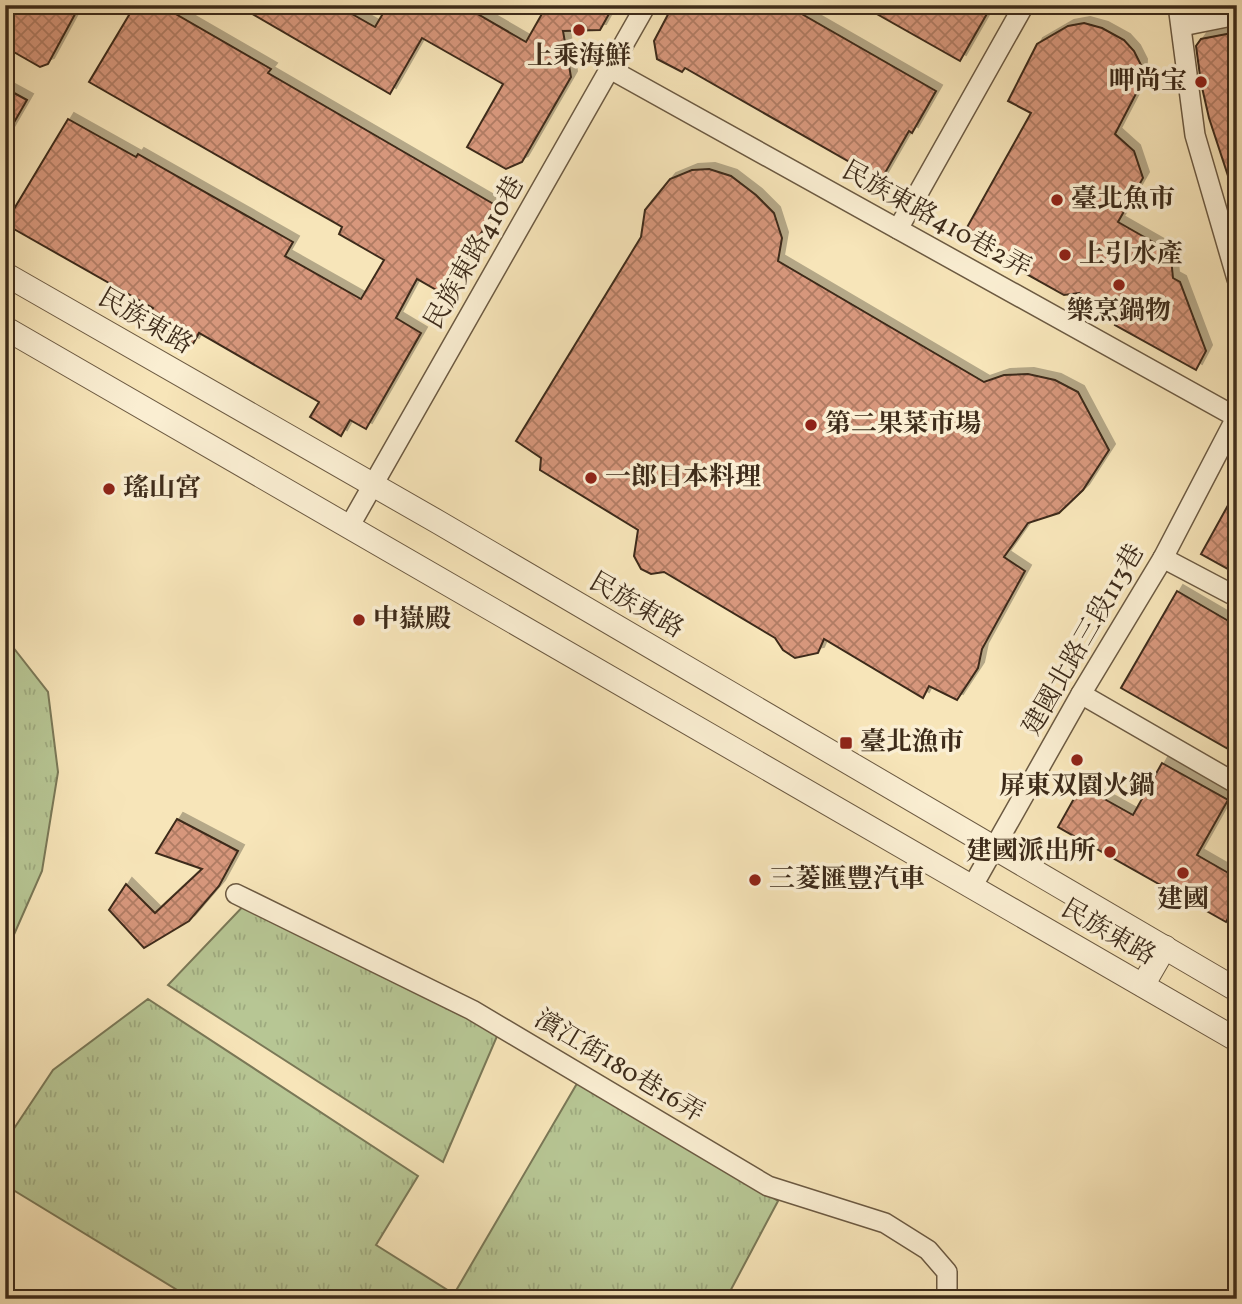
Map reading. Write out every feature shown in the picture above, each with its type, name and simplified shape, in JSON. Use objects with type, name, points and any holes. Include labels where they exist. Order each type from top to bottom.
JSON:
[{"type":"street","name":"民族東路410巷","points":[[349,527],[646,5]]},
{"type":"street","points":[[898,229],[1024,5]]},
{"type":"street","points":[[1178,5],[1195,135],[1237,279]]},
{"type":"street","points":[[1182,26],[1237,15]]},
{"type":"street","name":"民族東路410巷2弄","points":[[610,69],[1236,416]]},
{"type":"street","name":"民族東路","points":[[5,274],[373,484],[1237,990]]},
{"type":"street","name":"民族東路","points":[[5,328],[1237,1040]]},
{"type":"street","name":"建國北路三段113巷","points":[[972,887],[1163,558],[1236,416]]},
{"type":"street","points":[[1163,558],[1237,597]]},
{"type":"street","points":[[1082,694],[1237,784]]},
{"type":"street","name":"濱江街180巷16弄","points":[[236,894],[472,1010],[768,1185],[885,1223],[928,1250],[947,1272],[945,1299]]},
{"type":"street","points":[[1143,985],[1165,947]]},
{"type":"green space","points":[[5,637],[48,692],[58,772],[42,871],[5,955]]},
{"type":"green space","points":[[250,899],[501,1027],[443,1162],[168,985]]},
{"type":"green space","points":[[148,999],[418,1176],[376,1245],[454,1294],[582,1075],[778,1201],[726,1299],[192,1299],[5,1185],[5,1142],[53,1070]]},
{"type":"building","points":[[5,5],[80,5],[48,64],[40,67],[5,47]]},
{"type":"building","points":[[135,5],[160,5],[271,69],[268,73],[497,206],[445,295],[417,279],[396,318],[421,333],[366,429],[350,420],[341,436],[310,417],[319,402],[199,333],[193,344],[147,318],[153,308],[5,224],[68,119],[136,157],[138,154],[293,242],[285,256],[361,299],[384,260],[339,234],[342,227],[89,82]]},
{"type":"building","points":[[237,5],[336,5],[375,27],[388,5],[462,5],[526,42],[547,5],[614,5],[600,30],[563,31],[571,77],[522,162],[506,169],[467,147],[503,84],[422,38],[390,94]]},
{"type":"building","points":[[673,5],[786,5],[936,91],[881,180],[685,68],[682,72],[657,59],[654,41]]},
{"type":"building","points":[[861,5],[992,5],[960,61]]},
{"type":"building","name":"臺北魚市","points":[[1084,23],[1102,28],[1124,40],[1141,65],[1140,86],[1115,134],[1134,151],[1143,178],[1118,222],[1160,246],[1171,258],[1173,278],[1180,282],[1206,351],[1196,370],[1115,325],[1120,316],[1079,293],[1064,295],[971,243],[965,231],[1031,113],[1008,101],[1037,44],[1068,26]]},
{"type":"building","points":[[1237,32],[1237,190],[1233,191],[1209,118],[1196,46],[1201,39]]},
{"type":"building","points":[[5,88],[27,100],[5,138]]},
{"type":"building","name":"第二果菜市場","points":[[709,169],[731,176],[774,213],[782,238],[778,261],[984,382],[1004,375],[1028,374],[1055,380],[1078,392],[1109,450],[1083,490],[1059,513],[1028,523],[1004,557],[1025,571],[982,649],[978,668],[957,700],[929,686],[923,698],[824,639],[818,653],[795,658],[783,650],[775,638],[664,572],[651,574],[641,569],[634,556],[638,530],[540,470],[541,458],[516,441],[641,237],[645,210],[670,179],[692,170]]},
{"type":"building","points":[[1237,489],[1237,574],[1201,554]]},
{"type":"building","points":[[1177,591],[1237,626],[1237,754],[1121,688]]},
{"type":"building","points":[[1162,763],[1228,800],[1197,855],[1237,878],[1237,903],[1226,922],[1058,827],[1081,786],[1133,815]]},
{"type":"building","points":[[177,819],[238,851],[219,886],[189,921],[144,948],[109,910],[126,884],[155,913],[202,869],[156,853]]},
{"type":"place","name":"上乘海鮮","points":[[579,30]]},
{"type":"place","name":"呷尚宝","points":[[1201,82]]},
{"type":"place","name":"臺北魚市","points":[[1057,200]]},
{"type":"place","name":"上引水產","points":[[1065,255]]},
{"type":"place","name":"樂烹鍋物","points":[[1119,285]]},
{"type":"place","name":"第二果菜市場","points":[[811,425]]},
{"type":"place","name":"一郎日本料理","points":[[591,478]]},
{"type":"place","name":"瑤山宮","points":[[109,489]]},
{"type":"place","name":"中嶽殿","points":[[359,620]]},
{"type":"place","name":"臺北漁市","points":[[846,743]]},
{"type":"place","name":"屏東双園火鍋","points":[[1077,760]]},
{"type":"place","name":"建國派出所","points":[[1110,852]]},
{"type":"place","name":"建國","points":[[1183,873]]},
{"type":"place","name":"三菱匯豐汽車","points":[[755,880]]}]
